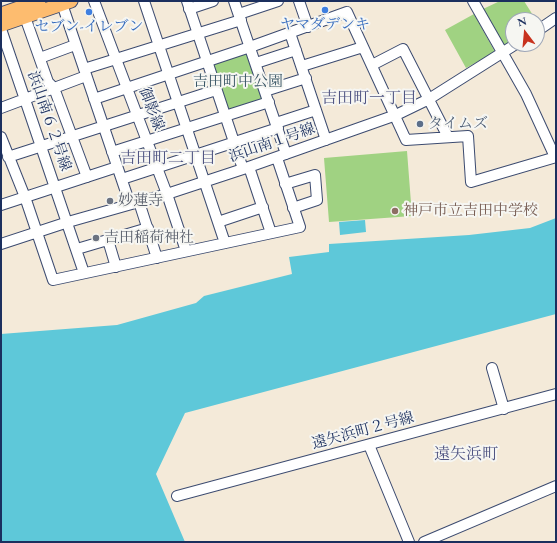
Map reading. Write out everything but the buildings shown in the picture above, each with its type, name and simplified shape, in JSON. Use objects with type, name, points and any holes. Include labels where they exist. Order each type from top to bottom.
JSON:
[{"type":"main road","points":[[1,14],[39,1]]},
{"type":"main road","points":[[1,25],[66,3]]},
{"type":"street","name":"御影線","points":[[94,1],[167,194],[186,251]]},
{"type":"street","points":[[144,1],[225,243]]},
{"type":"street","points":[[213,1],[188,5],[234,142],[263,207],[272,233]]},
{"type":"street","points":[[1,137],[53,280],[300,227],[286,184],[277,126],[234,1]]},
{"type":"street","points":[[1,108],[54,88],[85,72],[116,60],[197,34],[278,1]]},
{"type":"street","points":[[299,1],[308,27]]},
{"type":"street","points":[[94,99],[250,47],[347,12],[396,115],[406,140],[468,136],[471,182],[555,157],[526,94],[474,1]]},
{"type":"street","points":[[66,3],[75,45],[112,152],[122,179],[148,228],[157,258]]},
{"type":"street","points":[[25,17],[48,82],[54,88],[87,177]]},
{"type":"street","points":[[545,26],[556,18]]},
{"type":"street","name":"浜山南６２号線","points":[[1,29],[68,222],[84,273]]},
{"type":"street","points":[[290,33],[326,140]]},
{"type":"street","points":[[40,58],[75,45]]},
{"type":"street","points":[[302,66],[363,47]]},
{"type":"street","points":[[372,65],[403,49],[448,137]]},
{"type":"street","points":[[256,63],[296,50]]},
{"type":"street","name":"浜山南１号線","points":[[1,244],[68,222],[205,182],[396,115],[429,99],[505,51]]},
{"type":"street","points":[[265,91],[306,78]]},
{"type":"street","points":[[1,167],[10,160],[42,146],[216,90]]},
{"type":"street","points":[[112,152],[269,102]]},
{"type":"street","points":[[122,179],[234,142],[316,110]]},
{"type":"street","points":[[1,204],[118,167]]},
{"type":"street","points":[[286,184],[314,175],[317,200],[293,208]]},
{"type":"street","points":[[218,222],[263,207]]},
{"type":"street","points":[[77,249],[148,228]]},
{"type":"street","points":[[108,240],[116,267]]},
{"type":"street","points":[[492,368],[504,409]]},
{"type":"street","name":"遠矢浜町２号線","points":[[177,496],[556,394]]},
{"type":"street","points":[[369,445],[409,542]]},
{"type":"street","points":[[424,542],[556,486]]},
{"type":"green space","points":[[500,1],[524,1],[531,12],[505,12],[504,45],[483,9]]},
{"type":"green space","points":[[474,14],[495,52],[466,68],[445,30]]},
{"type":"green space","name":"吉田町中公園","points":[[248,50],[267,103],[228,113],[210,63]]},
{"type":"green space","points":[[407,151],[412,216],[329,222],[324,158]]},
{"type":"water","points":[[556,218],[556,314],[185,413],[156,474],[185,542],[1,542],[1,334],[117,325],[196,303],[204,296],[292,274],[289,257],[329,252],[329,244],[469,235],[530,228]]},
{"type":"water","points":[[365,220],[366,232],[340,235],[339,222]]},
{"type":"place","name":"ヤマダデンキ","points":[[325,10]]},
{"type":"place","name":"セブン-イレブン","points":[[89,12]]},
{"type":"place","name":"タイムズ","points":[[420,124]]},
{"type":"place","name":"妙蓮寺","points":[[110,201]]},
{"type":"place","name":"神戸市立吉田中学校","points":[[395,211]]},
{"type":"place","name":"吉田稲荷神社","points":[[96,238]]},
{"type":"district","name":"吉田町一丁目","points":[[369,99]]},
{"type":"district","name":"吉田町二丁目","points":[[168,159]]},
{"type":"district","name":"遠矢浜町","points":[[466,455]]}]
